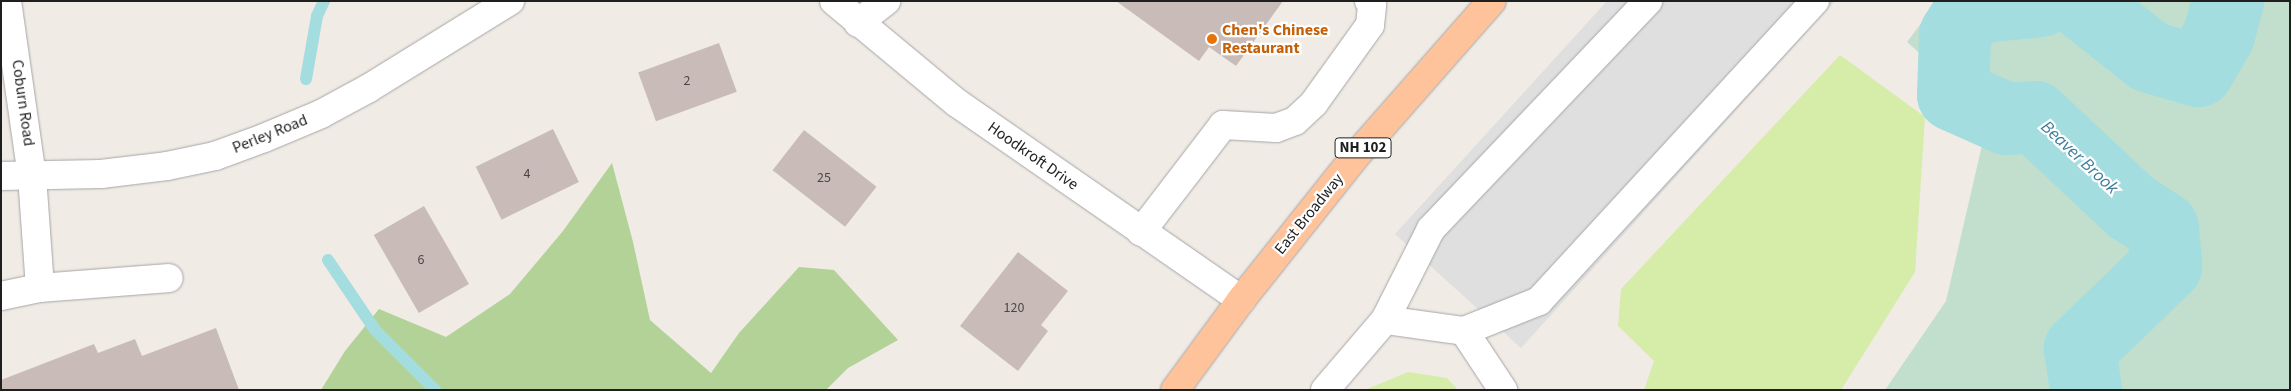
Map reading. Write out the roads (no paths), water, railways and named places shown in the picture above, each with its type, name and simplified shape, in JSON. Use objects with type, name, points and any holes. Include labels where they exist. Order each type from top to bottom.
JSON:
[{"type":"main road","name":"East Broadway","points":[[1175,390],[1241,300],[1353,160],[1492,1]]},
{"type":"street","name":"Coburn Road","points":[[7,1],[32,176],[40,288]]},
{"type":"street","name":"Perley Road","points":[[1,176],[102,174],[167,166],[215,156],[321,114],[369,88],[510,1]]},
{"type":"street","name":"Hoodkroft Drive","points":[[834,1],[858,23],[957,102],[1241,300]]},
{"type":"street","points":[[858,23],[886,1]]},
{"type":"street","points":[[1141,232],[1223,125],[1276,128],[1295,121],[1314,103],[1370,25],[1372,5],[1369,1]]},
{"type":"street","points":[[1325,390],[1385,320],[1431,229],[1648,1]]},
{"type":"street","points":[[1385,320],[1464,331],[1538,301],[1815,1]]},
{"type":"street","points":[[1,296],[40,288],[169,278]]},
{"type":"street","points":[[1464,331],[1502,390]]},
{"type":"waterway","points":[[306,79],[317,16],[324,1]]},
{"type":"waterway","name":"Beaver Brook","points":[[2041,1],[1972,8],[1955,35],[1953,95],[2007,119],[2035,117],[2131,207],[2163,228],[2166,266],[2080,349],[2086,390]]},
{"type":"waterway","name":"Beaver Brook","points":[[2079,1],[2150,57],[2198,71],[2219,35],[2228,1]]},
{"type":"waterway","points":[[328,260],[375,330],[435,390]]},
{"type":"place","name":"Chen's Chinese Restaurant","points":[[1212,39]]}]
